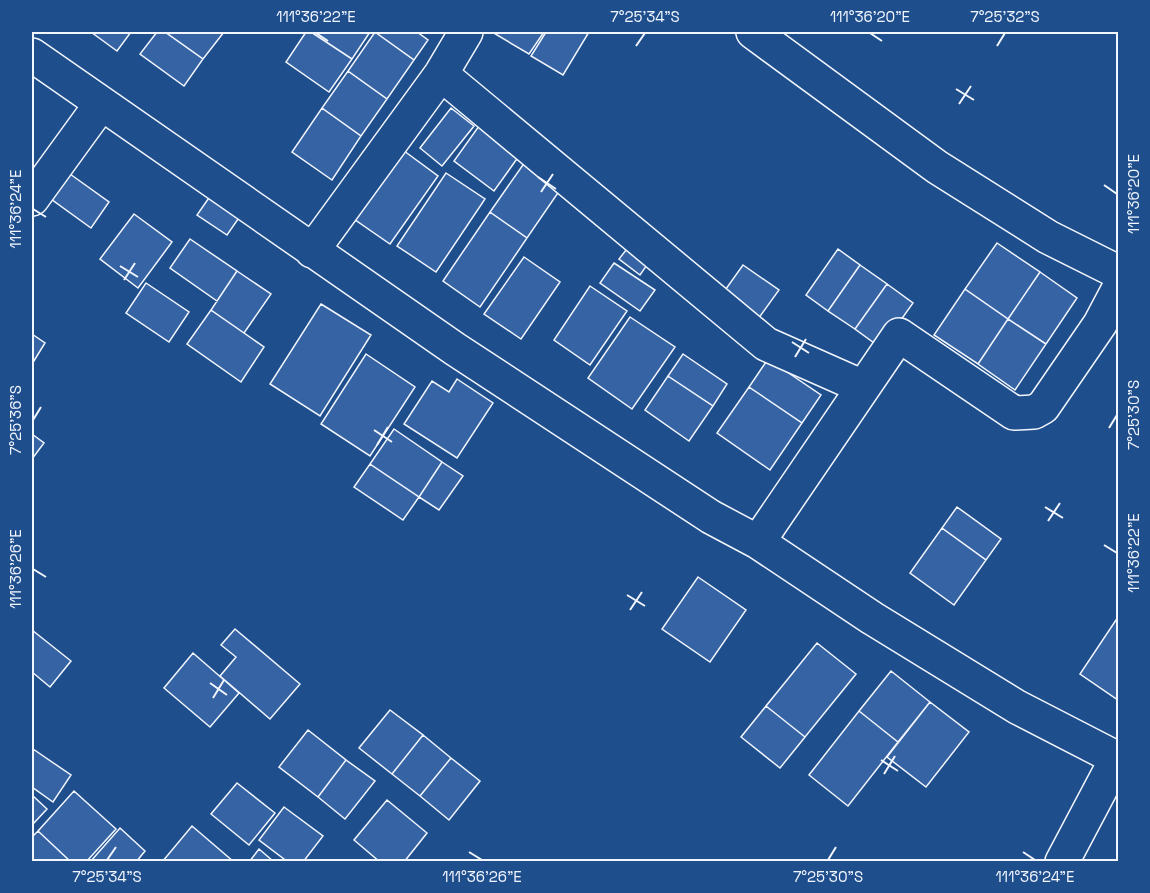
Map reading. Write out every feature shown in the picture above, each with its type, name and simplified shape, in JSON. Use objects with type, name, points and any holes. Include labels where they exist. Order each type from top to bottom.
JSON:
[{"type":"street","points":[[312,251],[441,74],[466,32]]},
{"type":"street","points":[[753,32],[937,167],[1048,237],[1119,272]]},
{"type":"street","points":[[32,55],[455,350],[701,510],[758,542],[872,618],[1017,707],[1118,759],[1062,861]]},
{"type":"street","points":[[441,74],[766,344],[863,387]]},
{"type":"street","points":[[32,199],[101,104]]},
{"type":"street","points":[[758,542],[899,335],[1014,413],[1034,412],[1043,407],[1100,324],[1119,290]]},
{"type":"building","points":[[91,32],[131,32],[117,51]]},
{"type":"building","points":[[157,32],[165,32],[203,59],[184,86],[140,54]]},
{"type":"building","points":[[165,32],[224,32],[203,59]]},
{"type":"building","points":[[306,32],[311,32],[352,59],[329,92],[286,62]]},
{"type":"building","points":[[311,32],[370,32],[352,59]]},
{"type":"building","points":[[375,32],[414,60],[387,99],[348,71]]},
{"type":"building","points":[[375,32],[417,32],[428,40],[414,60]]},
{"type":"building","points":[[492,32],[544,32],[529,54]]},
{"type":"building","points":[[546,32],[589,32],[563,75],[531,56]]},
{"type":"building","points":[[348,71],[387,99],[361,136],[322,108]]},
{"type":"building","points":[[322,108],[361,136],[332,180],[292,152]]},
{"type":"building","points":[[451,108],[474,126],[442,166],[420,148]]},
{"type":"building","points":[[479,126],[519,156],[494,191],[454,161]]},
{"type":"building","points":[[400,148],[438,176],[390,244],[351,217]]},
{"type":"building","points":[[525,162],[562,187],[527,238],[490,212]]},
{"type":"building","points":[[446,173],[485,199],[436,272],[397,246]]},
{"type":"building","points":[[70,174],[109,202],[91,228],[51,199]]},
{"type":"building","points":[[213,192],[243,212],[227,235],[197,215]]},
{"type":"building","points":[[490,212],[527,238],[480,307],[443,281]]},
{"type":"building","points":[[134,214],[172,242],[138,288],[100,259]]},
{"type":"building","points":[[190,239],[237,271],[217,301],[170,268]]},
{"type":"building","points":[[634,240],[654,255],[640,275],[619,259]]},
{"type":"building","points":[[997,243],[1040,272],[1008,319],[965,289]]},
{"type":"building","points":[[838,249],[860,265],[828,311],[806,295]]},
{"type":"building","points":[[524,257],[560,282],[521,339],[484,314]]},
{"type":"building","points":[[614,263],[655,290],[640,311],[600,283]]},
{"type":"building","points":[[743,265],[779,290],[753,326],[718,300]]},
{"type":"building","points":[[860,265],[887,284],[855,329],[828,311]]},
{"type":"building","points":[[237,271],[271,294],[244,333],[211,310]]},
{"type":"building","points":[[1040,272],[1077,298],[1046,344],[1008,319]]},
{"type":"building","points":[[146,283],[189,312],[169,342],[126,313]]},
{"type":"building","points":[[887,284],[913,303],[881,348],[855,329]]},
{"type":"building","points":[[590,286],[627,311],[590,365],[554,340]]},
{"type":"building","points":[[965,289],[1008,319],[978,364],[934,335]]},
{"type":"building","points":[[321,304],[371,335],[320,416],[270,384]]},
{"type":"building","points":[[211,310],[264,347],[241,382],[187,344]]},
{"type":"building","points":[[630,317],[675,347],[632,409],[588,378]]},
{"type":"building","points":[[1008,319],[1046,344],[1015,390],[978,364]]},
{"type":"building","points":[[32,334],[45,343],[32,364]]},
{"type":"building","points":[[366,354],[415,387],[370,456],[321,424]]},
{"type":"building","points":[[683,354],[727,384],[713,406],[668,376]]},
{"type":"building","points":[[768,359],[821,395],[802,423],[749,387]]},
{"type":"building","points":[[668,376],[713,406],[689,441],[645,410]]},
{"type":"building","points":[[457,379],[493,403],[457,458],[404,424],[432,381],[449,392]]},
{"type":"building","points":[[749,387],[802,423],[770,470],[717,433]]},
{"type":"building","points":[[394,429],[442,462],[419,497],[370,464]]},
{"type":"building","points":[[32,434],[44,443],[32,459]]},
{"type":"building","points":[[442,462],[463,476],[439,510],[419,497]]},
{"type":"building","points":[[370,464],[419,497],[403,520],[354,487]]},
{"type":"building","points":[[957,507],[1001,539],[986,560],[942,528]]},
{"type":"building","points":[[942,528],[986,560],[954,605],[910,573]]},
{"type":"building","points":[[698,577],[746,610],[710,662],[662,629]]},
{"type":"building","points":[[1118,617],[1118,700],[1080,674]]},
{"type":"building","points":[[235,629],[300,684],[270,719],[220,676],[236,657],[221,645]]},
{"type":"building","points":[[32,630],[71,661],[50,687],[32,672]]},
{"type":"building","points":[[817,643],[856,674],[805,737],[766,706]]},
{"type":"building","points":[[193,653],[239,693],[210,727],[164,688]]},
{"type":"building","points":[[891,671],[930,702],[898,742],[859,711]]},
{"type":"building","points":[[930,702],[969,732],[926,787],[887,757]]},
{"type":"building","points":[[766,706],[805,737],[780,768],[741,737]]},
{"type":"building","points":[[390,710],[423,735],[392,774],[359,748]]},
{"type":"building","points":[[859,711],[898,742],[848,806],[809,775]]},
{"type":"building","points":[[308,730],[346,760],[318,797],[279,767]]},
{"type":"building","points":[[423,735],[451,758],[420,796],[392,774]]},
{"type":"building","points":[[33,749],[71,775],[53,802],[32,787]]},
{"type":"building","points":[[451,758],[480,781],[449,820],[420,796]]},
{"type":"building","points":[[346,760],[375,781],[345,819],[318,797]]},
{"type":"building","points":[[237,783],[275,813],[249,845],[211,814]]},
{"type":"building","points":[[74,791],[116,829],[86,862],[71,862],[38,831]]},
{"type":"building","points":[[32,795],[47,809],[32,825]]},
{"type":"building","points":[[387,800],[427,833],[404,862],[380,862],[354,840]]},
{"type":"building","points":[[284,807],[323,836],[303,862],[288,862],[259,840]]},
{"type":"building","points":[[192,826],[234,862],[162,862]]},
{"type":"building","points":[[120,828],[145,851],[136,862],[90,862]]},
{"type":"building","points":[[38,831],[71,862],[32,862],[32,837]]},
{"type":"building","points":[[259,849],[273,861],[249,862]]}]
